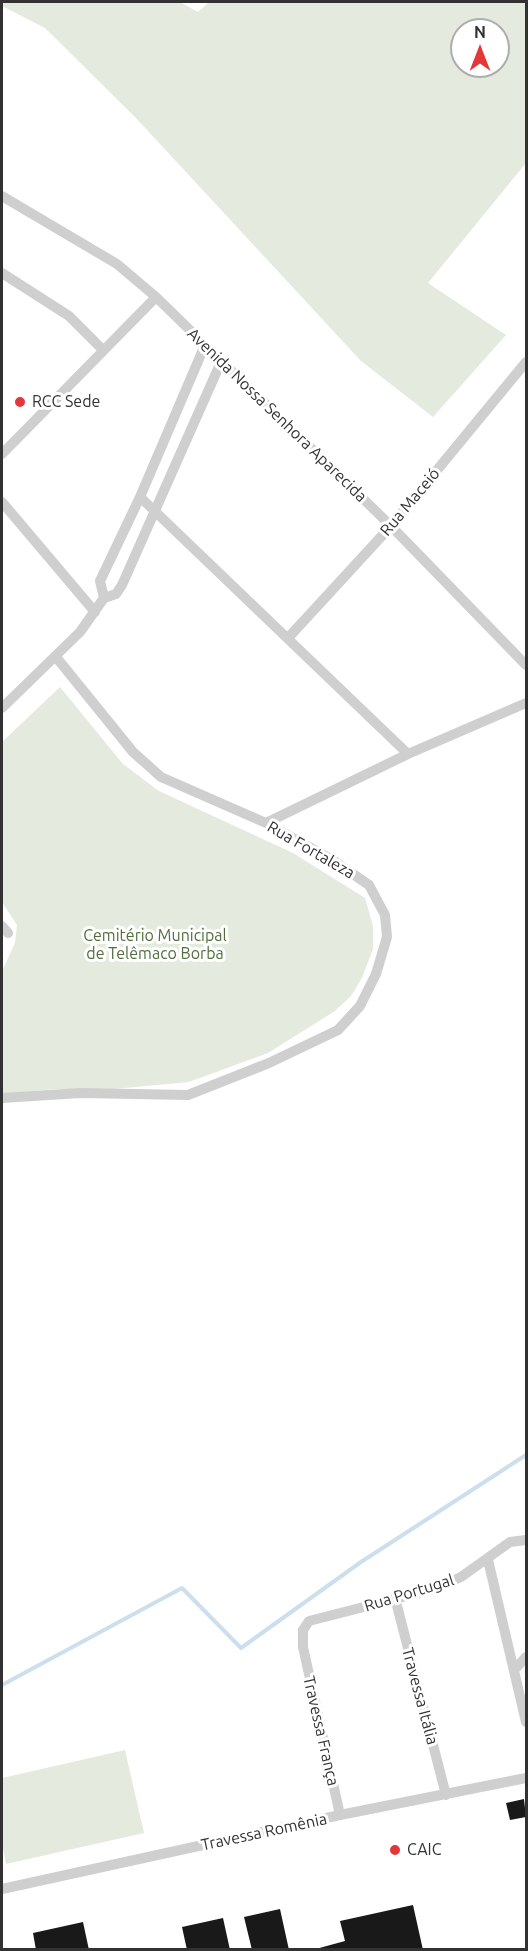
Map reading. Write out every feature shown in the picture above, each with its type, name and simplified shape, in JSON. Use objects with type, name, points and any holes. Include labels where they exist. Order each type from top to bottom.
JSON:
[{"type":"street","name":"Avenida Nossa Senhora Aparecida","points":[[2,196],[117,264],[156,297],[391,526],[526,665]]},
{"type":"street","points":[[2,273],[69,316],[102,349]]},
{"type":"street","points":[[2,454],[102,349],[156,297]]},
{"type":"street","points":[[104,598],[100,581],[140,497],[206,345]]},
{"type":"street","points":[[2,708],[56,657],[104,598],[116,594],[122,585],[157,512],[221,362]]},
{"type":"street","name":"Rua Maceió","points":[[288,638],[391,526],[526,362]]},
{"type":"street","points":[[140,497],[408,754]]},
{"type":"street","points":[[2,502],[94,612]]},
{"type":"street","name":"Rua Fortaleza","points":[[2,1098],[90,1093],[188,1095],[269,1063],[338,1030],[360,1006],[376,974],[387,937],[385,915],[369,885],[331,859],[266,823],[161,777],[133,752],[56,657]]},
{"type":"street","points":[[266,823],[408,754],[526,703]]},
{"type":"street","name":"Rua Portugal","points":[[303,1647],[303,1630],[309,1621],[434,1589],[461,1577],[488,1560],[510,1542],[526,1540]]},
{"type":"street","points":[[488,1560],[526,1722]]},
{"type":"street","name":"Travessa Itália","points":[[395,1598],[446,1795]]},
{"type":"street","name":"Travessa França","points":[[303,1647],[340,1815]]},
{"type":"street","points":[[515,1670],[526,1657]]},
{"type":"street","name":"Travessa Romênia","points":[[2,1888],[340,1815],[526,1778]]},
{"type":"green space","points":[[2,2],[180,2],[198,12],[209,2],[526,2],[526,163],[428,283],[506,335],[433,417],[361,361],[135,117],[45,28],[2,6]]},
{"type":"green space","name":"Cemitério Municipal de Telêmaco Borba","points":[[60,687],[123,764],[159,791],[293,853],[365,898],[373,926],[373,949],[362,978],[351,996],[335,1011],[268,1053],[189,1082],[114,1089],[55,1089],[2,1094],[2,971],[15,943],[17,925],[2,902],[2,742]]},
{"type":"green space","points":[[125,1750],[144,1833],[6,1864],[2,1842],[2,1778]]},
{"type":"building","points":[[524,1799],[526,1817],[510,1820],[506,1803]]},
{"type":"building","points":[[413,1905],[423,1950],[312,1950],[345,1941],[340,1921]]},
{"type":"building","points":[[280,1909],[289,1950],[252,1950],[244,1917]]},
{"type":"building","points":[[223,1918],[230,1950],[187,1950],[182,1927]]},
{"type":"building","points":[[83,1922],[89,1950],[36,1950],[33,1933]]},
{"type":"waterway","points":[[2,1685],[182,1588],[241,1648],[361,1562],[526,1455]]},
{"type":"place","name":"RCC Sede","points":[[20,402]]},
{"type":"place","name":"CAIC","points":[[395,1850]]}]
